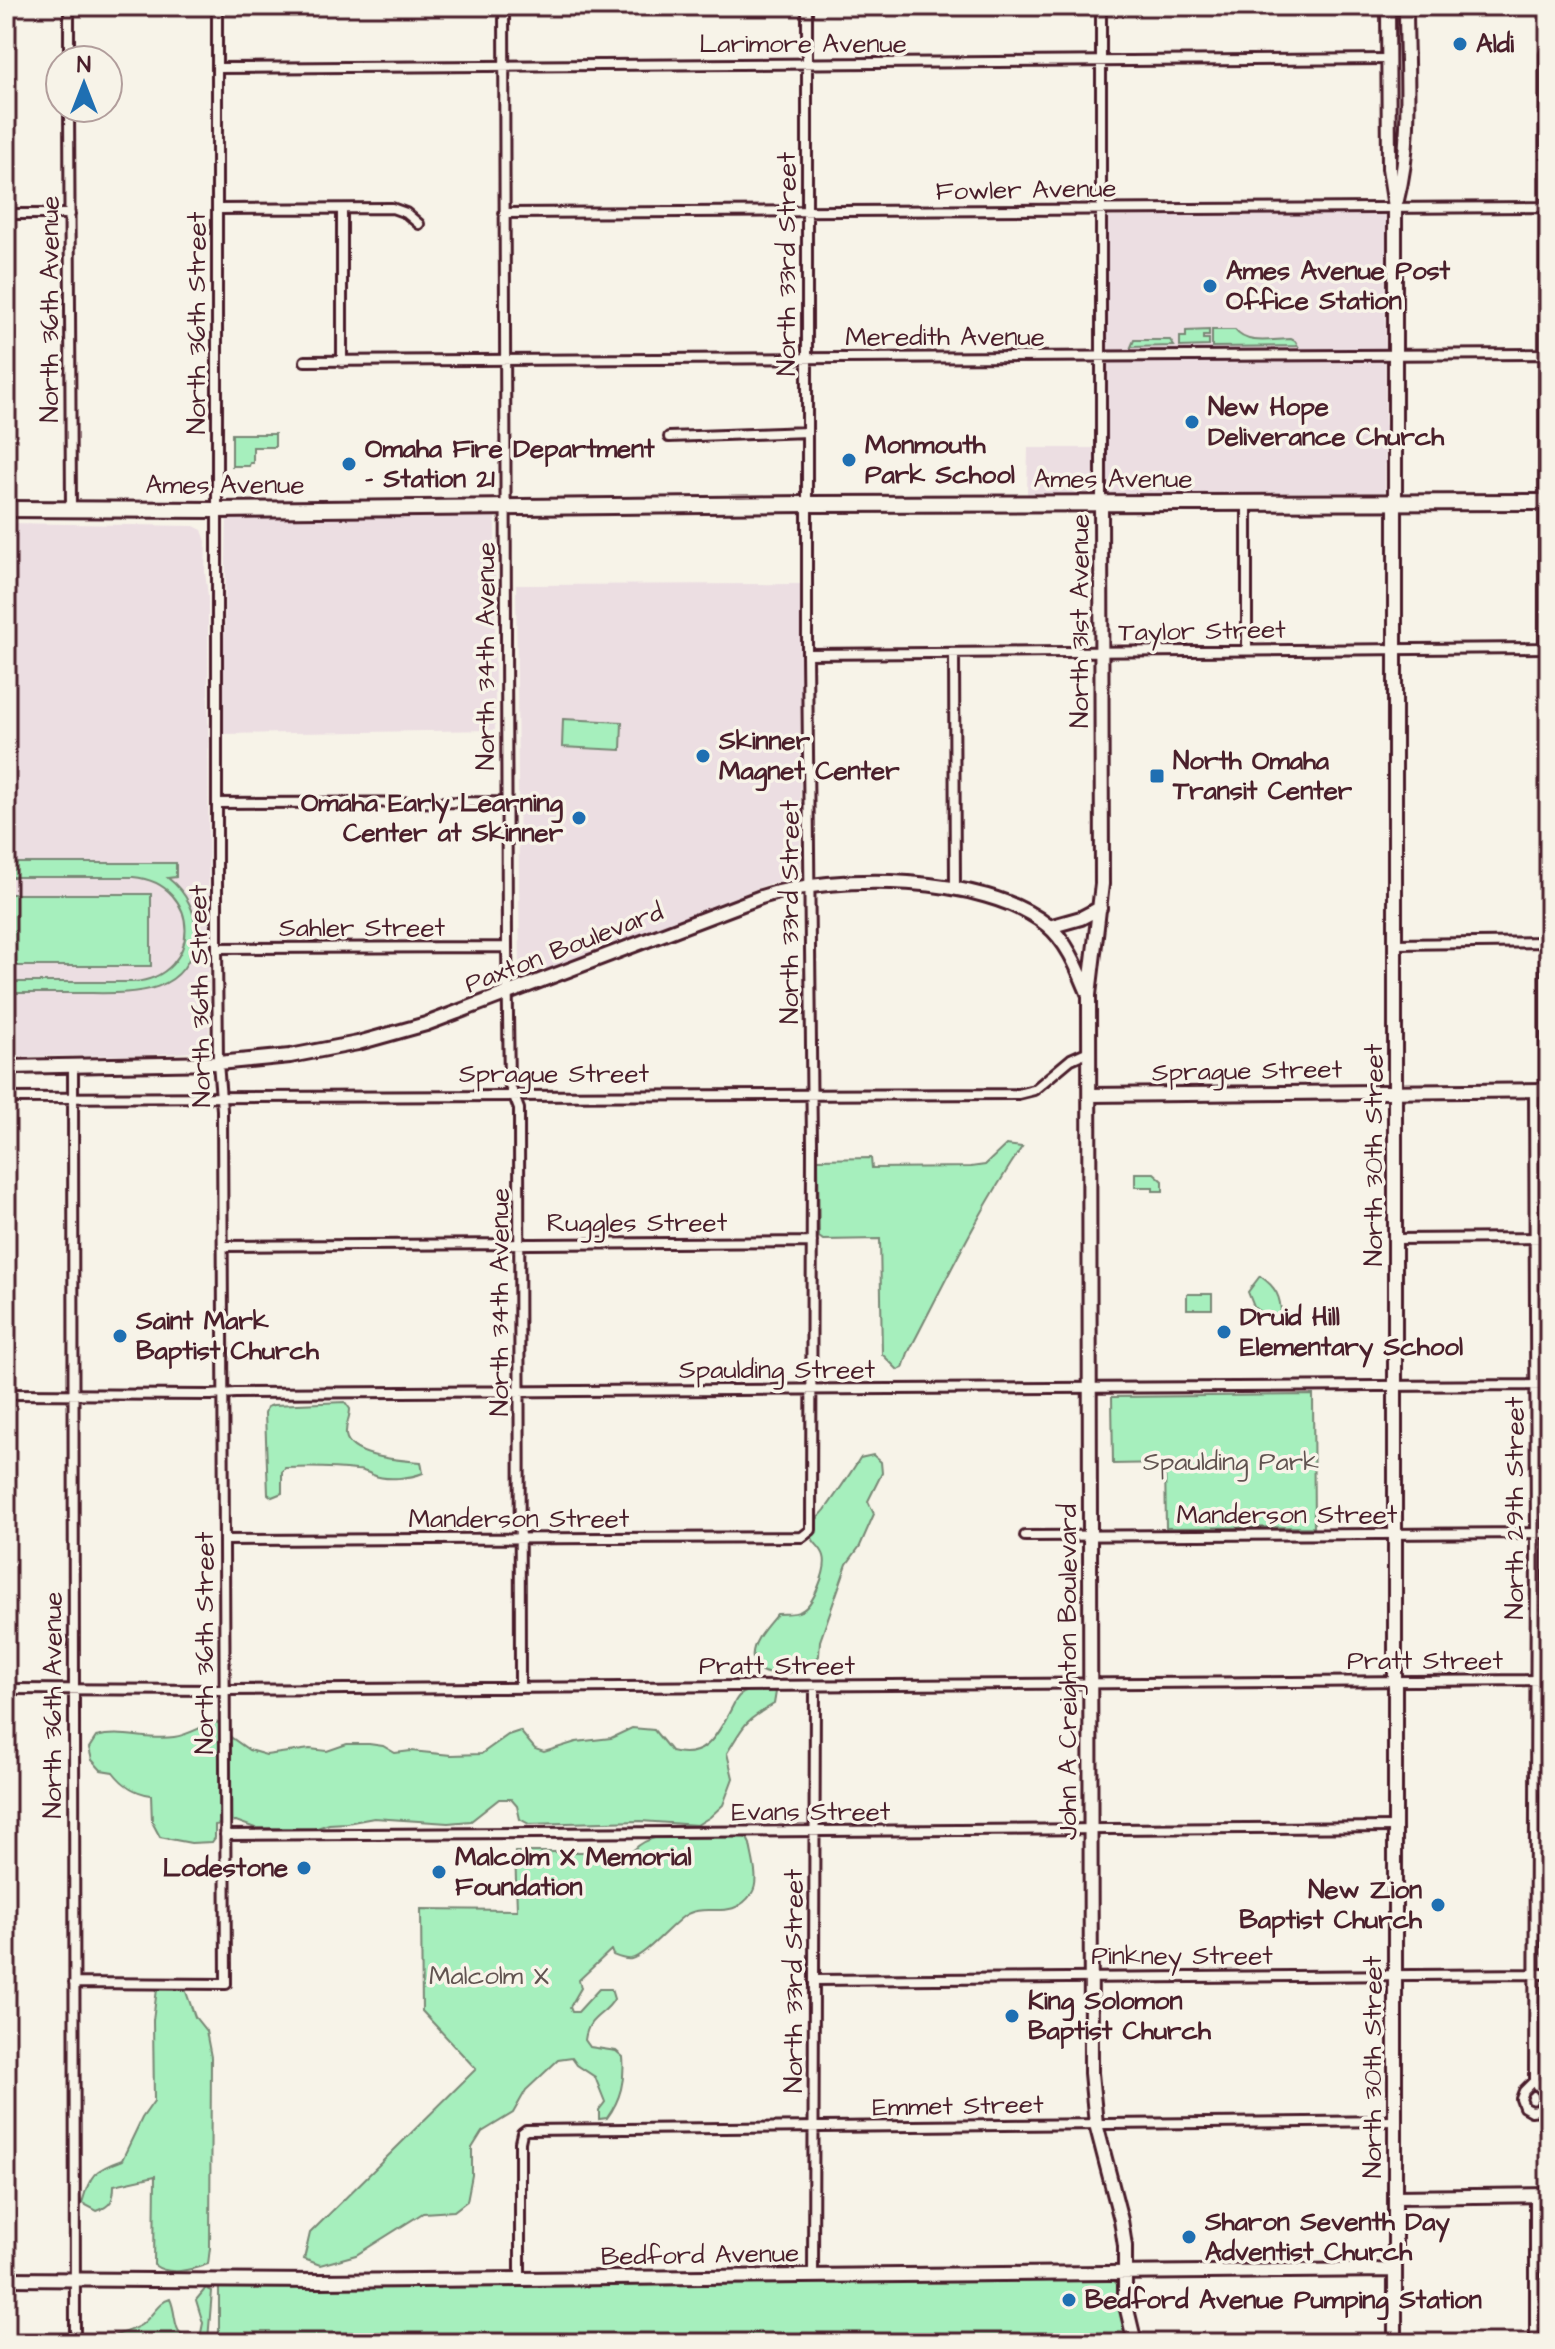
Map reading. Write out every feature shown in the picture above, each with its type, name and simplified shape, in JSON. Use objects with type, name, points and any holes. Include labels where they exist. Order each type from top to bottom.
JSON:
[{"type":"main road","name":"Ames Avenue","points":[[6,509],[1547,502]]},
{"type":"street","points":[[69,6],[69,44]]},
{"type":"street","name":"North 36th Street","points":[[74,1983],[226,1984],[223,1246],[217,948],[217,6]]},
{"type":"street","name":"North 34th Avenue","points":[[504,6],[507,947],[509,1083],[519,1109],[520,1688]]},
{"type":"street","name":"North 33rd Street","points":[[807,6],[811,1530]]},
{"type":"street","name":"North 31st Avenue","points":[[1089,995],[1102,884],[1101,6]]},
{"type":"street","name":"North 30th Street","points":[[1388,6],[1389,168],[1395,207],[1395,2343]]},
{"type":"street","name":"North 30th Street","points":[[1395,207],[1405,150],[1406,6]]},
{"type":"street","points":[[1546,648],[1547,54]]},
{"type":"street","name":"Larimore Avenue","points":[[217,68],[1388,59]]},
{"type":"street","name":"North 36th Avenue","points":[[69,124],[71,510]]},
{"type":"street","name":"Fowler Avenue","points":[[504,213],[1547,207]]},
{"type":"street","points":[[218,209],[392,208],[406,213],[419,224]]},
{"type":"street","points":[[342,209],[342,362]]},
{"type":"street","points":[[6,214],[70,214]]},
{"type":"street","name":"Meredith Avenue","points":[[305,361],[1547,354]]},
{"type":"street","points":[[669,437],[807,432]]},
{"type":"street","points":[[1247,502],[1247,650]]},
{"type":"street","name":"Taylor Street","points":[[807,654],[1546,648]]},
{"type":"street","points":[[954,653],[955,889]]},
{"type":"street","points":[[217,803],[506,802]]},
{"type":"street","name":"Paxton Boulevard","points":[[6,1067],[218,1063],[290,1056],[358,1043],[426,1024],[750,901],[808,885],[854,882],[955,889],[1005,902],[1049,927],[1072,958],[1089,995]]},
{"type":"street","points":[[1049,927],[1081,918],[1100,908]]},
{"type":"street","name":"North 29th Street","points":[[1396,944],[1545,942],[1543,1090],[1534,1238],[1534,2081]]},
{"type":"street","name":"Sahler Street","points":[[217,948],[507,947]]},
{"type":"street","name":"John A Creighton Boulevard","points":[[1089,995],[1091,2073],[1096,2124],[1121,2220],[1125,2246],[1125,2301],[1135,2343]]},
{"type":"street","name":"Sprague Street","points":[[6,1098],[1018,1094],[1034,1090],[1071,1059],[1089,1051]]},
{"type":"street","name":"North 36th Avenue","points":[[73,1067],[75,2343]]},
{"type":"street","name":"Sprague Street","points":[[1090,1095],[1543,1090]]},
{"type":"street","points":[[1396,1239],[1549,1238]]},
{"type":"street","name":"Ruggles Street","points":[[223,1246],[812,1242]]},
{"type":"street","name":"Spaulding Street","points":[[6,1394],[1549,1385]]},
{"type":"street","name":"Manderson Street","points":[[225,1540],[802,1537],[811,1530]]},
{"type":"street","name":"Manderson Street","points":[[1025,1536],[1549,1533]]},
{"type":"street","name":"Pratt Street","points":[[6,1689],[1549,1680]]},
{"type":"street","name":"North 33rd Street","points":[[813,2276],[815,1686]]},
{"type":"street","name":"Evans Street","points":[[225,1835],[1396,1827]]},
{"type":"street","name":"Pinkney Street","points":[[814,1980],[1549,1974]]},
{"type":"street","name":"Emmet Street","points":[[520,2278],[520,2142],[522,2133],[532,2130],[1395,2121]]},
{"type":"street","points":[[1395,2197],[1549,2195]]},
{"type":"street","points":[[1535,2196],[1535,2342],[1549,2340]]},
{"type":"street","name":"Bedford Avenue","points":[[6,2279],[320,2281],[1395,2270]]},
{"type":"shaded area","points":[[1386,213],[1385,492],[1027,494],[1028,448],[1105,448],[1107,217]]},
{"type":"shaded area","points":[[227,517],[495,517],[495,730],[222,734]]},
{"type":"shaded area","points":[[6,523],[194,526],[202,530],[206,541],[208,596],[209,1051],[6,1057]]},
{"type":"shaded area","points":[[801,584],[800,879],[771,883],[520,981],[516,585]]},
{"type":"green space","points":[[1209,330],[1209,336],[1203,336],[1203,339],[1209,339],[1209,346],[1180,347],[1180,337],[1186,337],[1186,331]]},
{"type":"green space","points":[[1212,330],[1235,330],[1253,340],[1291,339],[1298,346],[1212,347]]},
{"type":"green space","points":[[1134,340],[1170,340],[1174,346],[1131,347]]},
{"type":"green space","points":[[232,434],[275,434],[275,447],[253,447],[253,463],[249,466],[232,466]]},
{"type":"green space","points":[[563,719],[622,722],[621,750],[562,747]]},
{"type":"green space","points":[[6,863],[176,863],[176,877],[168,878],[185,896],[195,920],[190,957],[181,972],[168,982],[135,992],[6,993],[6,982],[133,982],[156,976],[172,964],[182,948],[186,930],[182,912],[172,895],[156,883],[133,877],[6,877]]},
{"type":"green space","points":[[6,894],[151,894],[151,966],[6,966]]},
{"type":"green space","points":[[1006,1145],[1022,1147],[976,1223],[903,1368],[898,1370],[882,1354],[880,1239],[823,1240],[819,1237],[818,1159],[871,1158],[872,1168],[971,1167],[985,1165]]},
{"type":"green space","points":[[1135,1173],[1154,1173],[1163,1181],[1163,1191],[1153,1191],[1153,1187],[1135,1187]]},
{"type":"green space","points":[[1260,1276],[1276,1293],[1281,1315],[1264,1315],[1254,1307],[1248,1292]]},
{"type":"green space","points":[[1187,1294],[1212,1294],[1212,1309],[1187,1309]]},
{"type":"green space","name":"Spaulding Park","points":[[1313,1395],[1314,1527],[1166,1528],[1165,1463],[1113,1464],[1112,1397]]},
{"type":"green space","points":[[345,1402],[350,1409],[346,1435],[350,1443],[366,1453],[421,1462],[423,1473],[391,1478],[358,1470],[285,1468],[282,1472],[282,1493],[272,1497],[268,1494],[267,1407]]},
{"type":"green space","points":[[873,1455],[881,1462],[882,1473],[868,1501],[874,1514],[860,1546],[847,1564],[820,1641],[819,1656],[796,1671],[778,1674],[762,1671],[753,1659],[760,1635],[777,1614],[795,1613],[806,1608],[822,1578],[825,1562],[812,1535],[815,1522],[860,1458]]},
{"type":"green space","points":[[751,1690],[776,1692],[774,1704],[746,1724],[727,1753],[733,1778],[723,1805],[697,1825],[641,1821],[529,1824],[520,1819],[517,1806],[511,1799],[499,1799],[471,1821],[448,1823],[374,1818],[314,1829],[255,1828],[236,1821],[215,1825],[212,1842],[191,1843],[160,1837],[152,1822],[151,1795],[129,1788],[113,1772],[101,1770],[92,1760],[89,1748],[96,1737],[174,1737],[217,1722],[249,1750],[266,1755],[310,1749],[327,1751],[347,1744],[383,1746],[395,1753],[481,1754],[508,1735],[520,1731],[535,1749],[544,1752],[576,1742],[611,1738],[632,1728],[654,1730],[671,1751],[692,1753],[713,1739],[739,1696]]},
{"type":"green space","name":"Malcolm X","points":[[682,1834],[747,1838],[755,1869],[754,1888],[736,1907],[701,1910],[684,1916],[637,1957],[622,1958],[613,1955],[611,1950],[579,1980],[581,1988],[570,2007],[572,2012],[578,2012],[599,1989],[611,1989],[614,1999],[590,2025],[585,2040],[590,2047],[616,2051],[623,2057],[621,2089],[607,2118],[599,2119],[599,2110],[605,2102],[595,2077],[572,2058],[558,2060],[526,2090],[513,2113],[482,2132],[472,2148],[472,2175],[467,2201],[454,2211],[423,2213],[356,2255],[320,2265],[304,2259],[310,2233],[476,2069],[422,2011],[421,1909],[517,1910],[515,1852],[605,1852],[628,1856],[646,1841]]},
{"type":"green space","points":[[174,1986],[185,1989],[195,2017],[206,2031],[211,2057],[208,2264],[173,2271],[154,2265],[155,2176],[114,2185],[111,2202],[97,2211],[82,2203],[94,2174],[122,2160],[142,2118],[154,2101],[153,2020],[157,1989]]},
{"type":"green space","points":[[1111,2278],[1118,2285],[1129,2343],[219,2343],[219,2286]]},
{"type":"green space","points":[[206,2288],[212,2291],[208,2340],[202,2343],[97,2343],[141,2325],[170,2299],[180,2332],[184,2335],[201,2333],[203,2323],[196,2300]]},
{"type":"place","name":"Aldi","points":[[1460,44]]},
{"type":"place","name":"Ames Avenue Post Office Station","points":[[1210,286]]},
{"type":"place","name":"New Hope Deliverance Church","points":[[1192,422]]},
{"type":"place","name":"Monmouth Park School","points":[[849,460]]},
{"type":"place","name":"Omaha Fire Department - Station 21","points":[[349,464]]},
{"type":"place","name":"Skinner Magnet Center","points":[[703,756]]},
{"type":"place","name":"North Omaha Transit Center","points":[[1157,776]]},
{"type":"place","name":"Omaha Early Learning Center at Skinner","points":[[579,818]]},
{"type":"place","name":"Druid Hill Elementary School","points":[[1224,1332]]},
{"type":"place","name":"Saint Mark Baptist Church","points":[[120,1336]]},
{"type":"place","name":"Lodestone","points":[[304,1868]]},
{"type":"place","name":"Malcolm X Memorial Foundation","points":[[439,1872]]},
{"type":"place","name":"New Zion Baptist Church","points":[[1438,1905]]},
{"type":"place","name":"King Solomon Baptist Church","points":[[1012,2016]]},
{"type":"place","name":"Sharon Seventh Day Adventist Church","points":[[1189,2237]]},
{"type":"place","name":"Bedford Avenue Pumping Station","points":[[1069,2300]]}]
